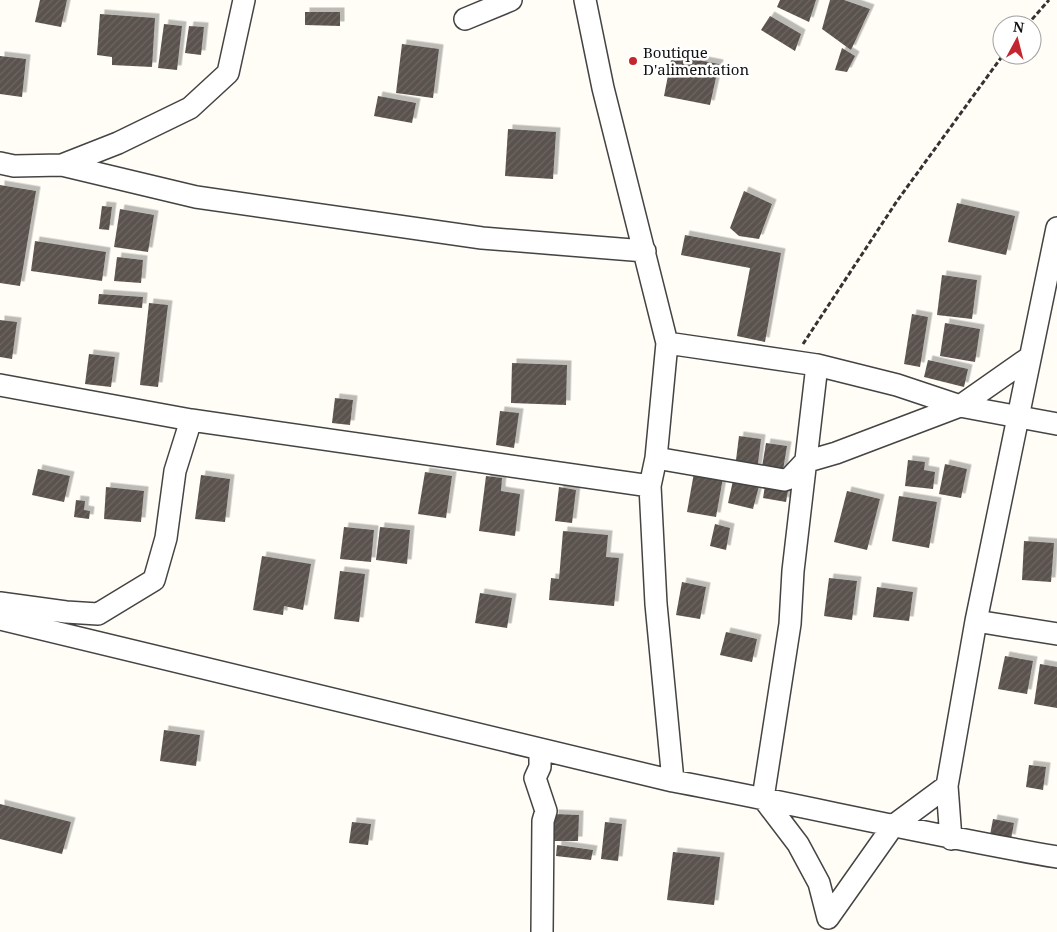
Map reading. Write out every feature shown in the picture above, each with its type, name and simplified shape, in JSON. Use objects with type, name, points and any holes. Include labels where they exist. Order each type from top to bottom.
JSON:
[{"type":"street","points":[[62,165],[118,143],[190,108],[228,73],[244,0]]},
{"type":"street","points":[[464,19],[511,0]]},
{"type":"street","points":[[585,0],[603,88],[667,343],[656,458],[650,486],[656,604],[673,781]]},
{"type":"street","points":[[0,163],[14,166],[62,165],[196,197],[482,238],[645,251]]},
{"type":"street","points":[[951,839],[947,786],[976,621],[1020,416],[1030,357],[1057,228]]},
{"type":"street","points":[[667,343],[817,365],[897,384],[960,406],[1057,424]]},
{"type":"street","points":[[656,458],[784,480],[805,462],[836,453],[960,406],[1030,357]]},
{"type":"street","points":[[817,365],[792,571],[790,624],[763,798],[798,844],[819,883],[828,918],[893,826],[947,786]]},
{"type":"street","points":[[0,385],[191,420],[650,486]]},
{"type":"street","points":[[0,604],[98,614],[154,580],[166,538],[175,471],[191,420]]},
{"type":"street","points":[[0,619],[673,781],[763,798],[951,839],[1057,857]]},
{"type":"street","points":[[976,621],[1057,634]]},
{"type":"street","points":[[540,749],[540,767],[535,778],[546,811],[543,821],[542,932]]},
{"type":"path","points":[[1035,15],[1049,0]]},
{"type":"path","points":[[792,361],[897,201],[996,65]]},
{"type":"building","points":[[40,0],[67,0],[61,27],[35,22]]},
{"type":"building","points":[[780,0],[816,0],[809,22],[777,7]]},
{"type":"building","points":[[830,0],[844,0],[870,9],[851,50],[822,29]]},
{"type":"building","points":[[305,12],[340,12],[340,26],[305,25]]},
{"type":"building","points":[[100,14],[155,18],[152,67],[112,65],[112,57],[97,55]]},
{"type":"building","points":[[770,16],[801,34],[795,51],[761,30]]},
{"type":"building","points":[[164,24],[182,26],[177,70],[158,68]]},
{"type":"building","points":[[189,26],[204,27],[201,55],[185,53]]},
{"type":"building","points":[[402,44],[439,49],[433,98],[396,93]]},
{"type":"building","points":[[842,48],[855,56],[847,72],[835,70]]},
{"type":"building","points":[[672,55],[719,64],[710,105],[664,96]]},
{"type":"building","points":[[0,56],[26,59],[22,97],[0,94]]},
{"type":"building","points":[[378,96],[416,103],[412,123],[374,116]]},
{"type":"building","points":[[508,129],[556,132],[553,179],[505,176]]},
{"type":"building","points":[[0,185],[36,191],[20,286],[0,283]]},
{"type":"building","points":[[744,191],[772,204],[759,239],[739,236],[730,228]]},
{"type":"building","points":[[957,203],[1015,216],[1006,255],[948,242]]},
{"type":"building","points":[[102,206],[112,207],[109,230],[99,229]]},
{"type":"building","points":[[120,209],[154,215],[148,252],[114,247]]},
{"type":"building","points":[[685,235],[781,253],[765,342],[737,336],[750,268],[681,255]]},
{"type":"building","points":[[35,241],[106,252],[102,281],[31,271]]},
{"type":"building","points":[[117,257],[143,260],[141,283],[114,281]]},
{"type":"building","points":[[942,275],[977,280],[972,319],[937,315]]},
{"type":"building","points":[[99,294],[143,297],[142,308],[98,304]]},
{"type":"building","points":[[149,303],[168,305],[158,387],[140,385]]},
{"type":"building","points":[[912,314],[928,317],[920,367],[904,364]]},
{"type":"building","points":[[0,320],[17,322],[12,359],[0,357]]},
{"type":"building","points":[[945,323],[980,329],[975,362],[940,356]]},
{"type":"building","points":[[89,354],[115,357],[111,387],[85,384]]},
{"type":"building","points":[[928,360],[968,369],[964,387],[924,377]]},
{"type":"building","points":[[512,363],[567,365],[566,405],[511,403]]},
{"type":"building","points":[[335,398],[353,400],[350,425],[332,423]]},
{"type":"building","points":[[500,411],[519,413],[514,448],[496,445]]},
{"type":"building","points":[[739,436],[761,439],[757,471],[735,468]]},
{"type":"building","points":[[766,443],[787,446],[782,476],[761,473]]},
{"type":"building","points":[[908,460],[925,462],[924,470],[935,472],[933,489],[905,486]]},
{"type":"building","points":[[945,464],[967,469],[961,498],[939,494]]},
{"type":"building","points":[[695,467],[724,472],[716,517],[687,512]]},
{"type":"building","points":[[38,469],[70,476],[64,502],[32,495]]},
{"type":"building","points":[[425,472],[452,476],[446,518],[418,514]]},
{"type":"building","points":[[201,475],[230,479],[225,522],[195,519]]},
{"type":"building","points":[[486,476],[502,478],[501,491],[520,494],[515,536],[479,531]]},
{"type":"building","points":[[734,476],[760,482],[753,509],[728,503]]},
{"type":"building","points":[[766,480],[789,484],[786,502],[763,498]]},
{"type":"building","points":[[106,487],[144,491],[141,522],[104,519]]},
{"type":"building","points":[[559,487],[576,490],[572,523],[555,521]]},
{"type":"building","points":[[847,491],[880,499],[867,550],[834,542]]},
{"type":"building","points":[[899,496],[937,502],[929,548],[892,541]]},
{"type":"building","points":[[76,500],[85,501],[84,510],[90,511],[89,519],[74,517]]},
{"type":"building","points":[[715,524],[730,528],[726,550],[710,546]]},
{"type":"building","points":[[344,527],[374,530],[371,562],[340,559]]},
{"type":"building","points":[[380,527],[410,530],[407,564],[376,560]]},
{"type":"building","points":[[563,531],[608,535],[606,557],[619,558],[614,606],[549,600],[551,578],[559,579]]},
{"type":"building","points":[[1024,541],[1054,543],[1051,582],[1022,580]]},
{"type":"building","points":[[262,556],[311,564],[303,610],[284,606],[283,615],[253,610]]},
{"type":"building","points":[[340,571],[365,574],[359,622],[334,619]]},
{"type":"building","points":[[829,578],[857,581],[852,620],[824,616]]},
{"type":"building","points":[[682,582],[706,587],[700,619],[676,615]]},
{"type":"building","points":[[877,587],[913,592],[909,621],[873,617]]},
{"type":"building","points":[[480,593],[512,598],[507,628],[475,623]]},
{"type":"building","points":[[726,632],[757,639],[752,662],[720,655]]},
{"type":"building","points":[[1005,656],[1033,661],[1027,694],[998,689]]},
{"type":"building","points":[[1040,664],[1057,667],[1057,708],[1034,704]]},
{"type":"building","points":[[164,730],[200,735],[196,766],[160,761]]},
{"type":"building","points":[[1029,765],[1046,767],[1043,790],[1026,787]]},
{"type":"building","points":[[0,804],[71,822],[62,854],[0,839]]},
{"type":"building","points":[[554,814],[579,815],[578,841],[553,841]]},
{"type":"building","points":[[993,819],[1014,823],[1011,839],[990,835]]},
{"type":"building","points":[[352,822],[371,824],[368,845],[349,843]]},
{"type":"building","points":[[605,822],[622,824],[618,861],[601,859]]},
{"type":"building","points":[[557,845],[593,850],[591,860],[556,856]]},
{"type":"building","points":[[673,852],[720,857],[714,905],[667,900]]},
{"type":"place","name":"Boutique D'alimentation","points":[[633,61]]}]
